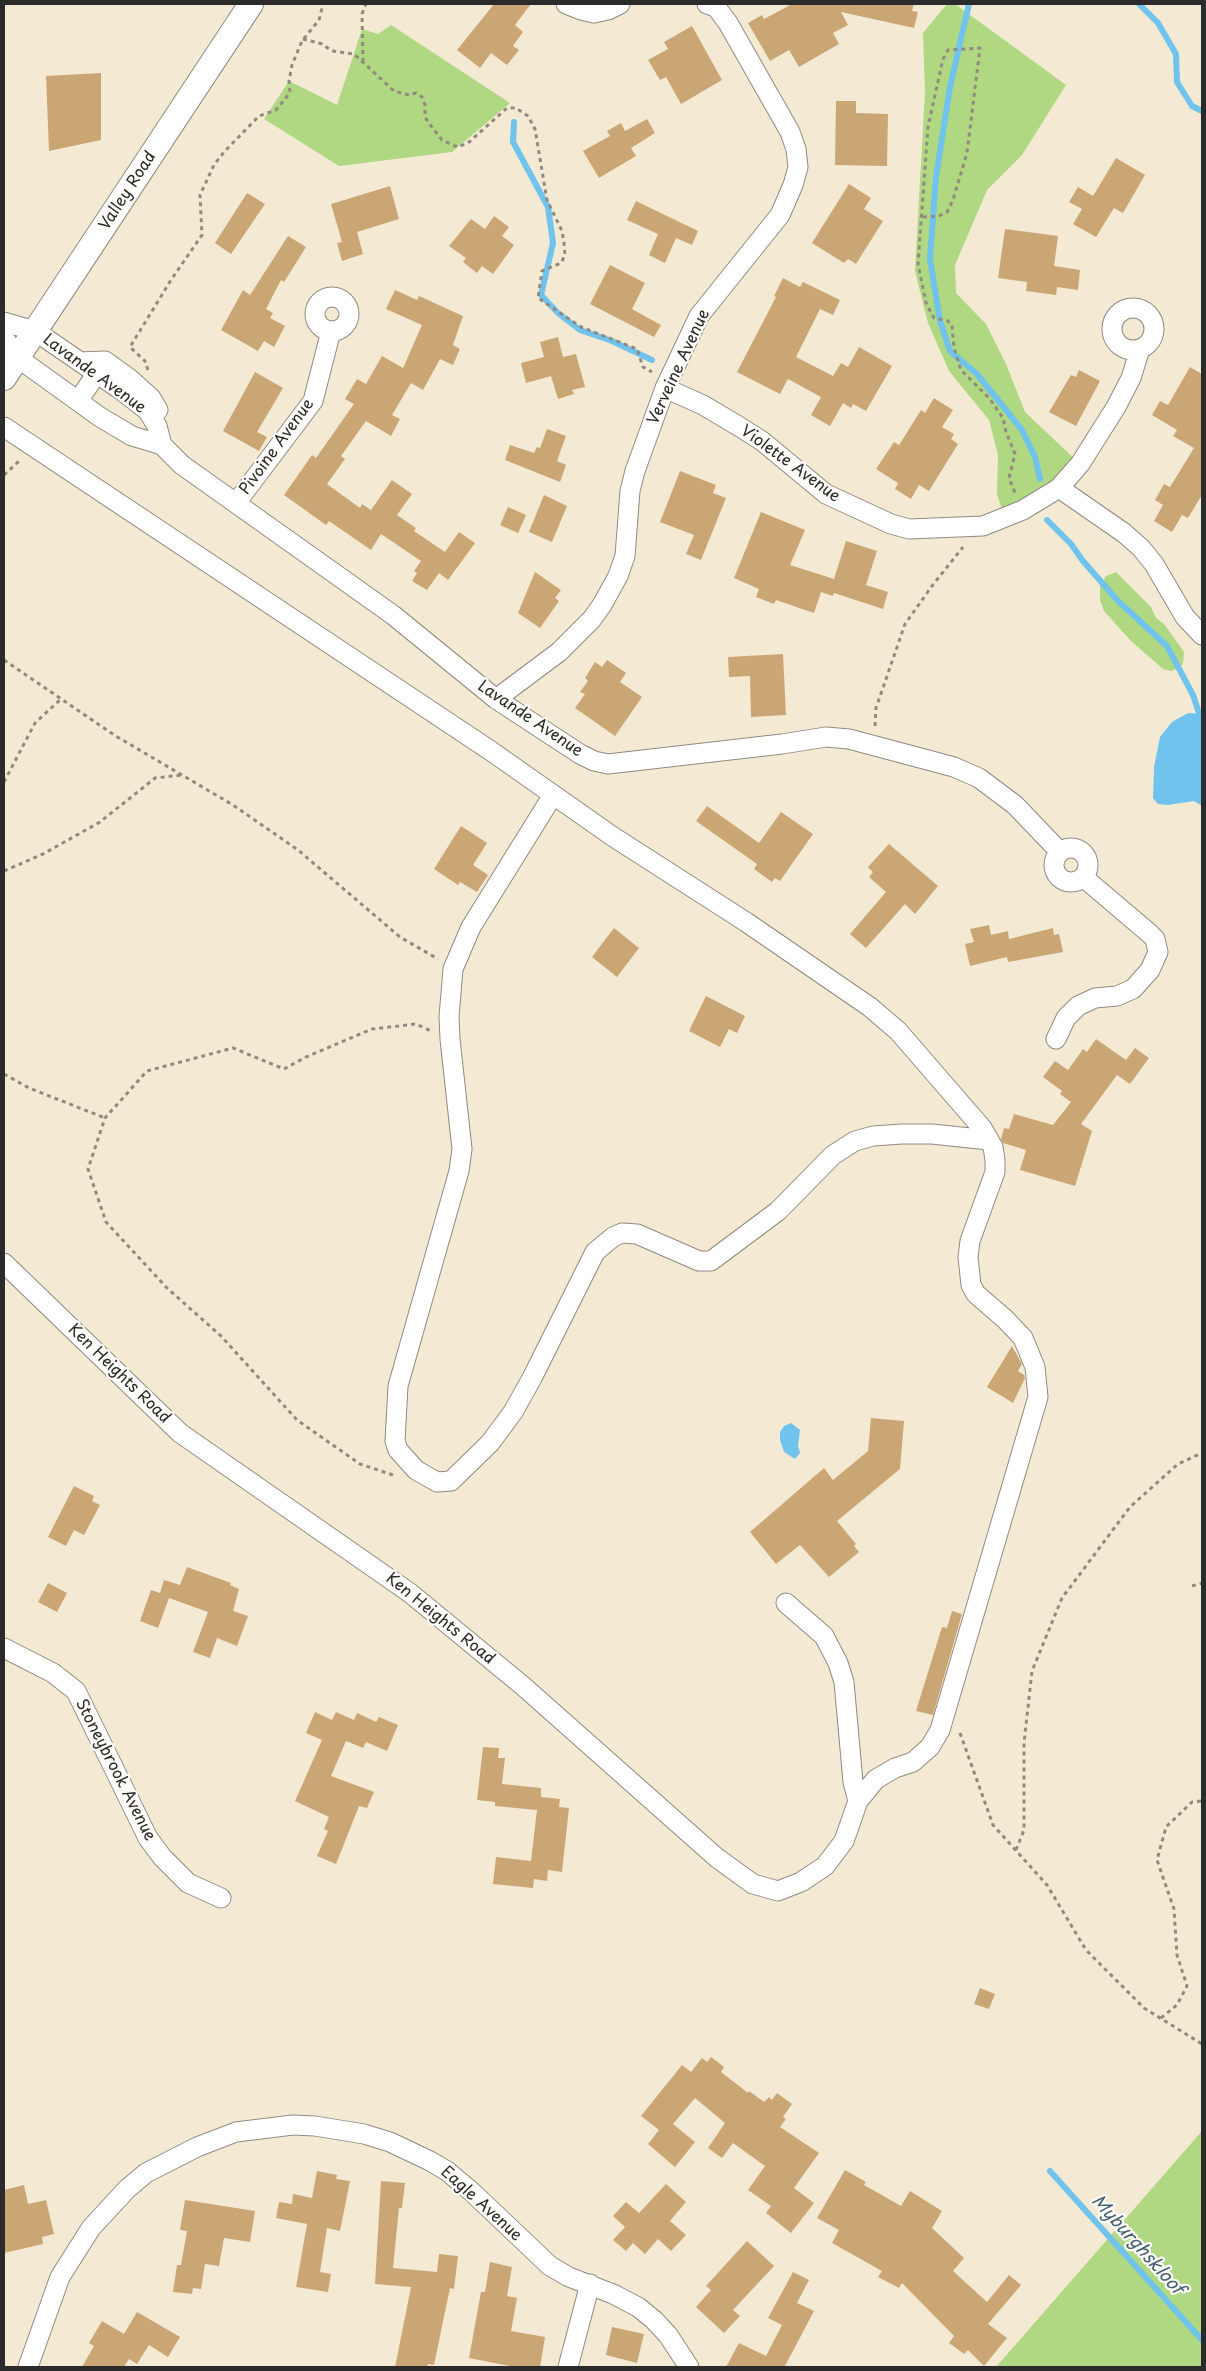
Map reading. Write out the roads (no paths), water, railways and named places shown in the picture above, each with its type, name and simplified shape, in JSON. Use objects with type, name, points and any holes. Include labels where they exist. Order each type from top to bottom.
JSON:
[{"type":"street","name":"Valley Road","points":[[4,378],[251,4]]},
{"type":"street","points":[[566,4],[594,13],[608,10],[620,4]]},
{"type":"street","name":"Verveine Avenue","points":[[496,699],[544,665],[574,639],[592,619],[618,576],[625,556],[630,492],[635,471],[665,388],[699,316],[780,215],[794,185],[798,167],[796,149],[790,132],[737,37],[715,5]]},
{"type":"street","name":"Lavande Avenue","points":[[4,322],[35,331],[97,373],[148,411],[158,426],[162,445]]},
{"type":"street","name":"Pivoine Avenue","points":[[236,503],[313,402],[331,331]]},
{"type":"street","name":"Lavande Avenue","points":[[4,338],[18,358],[78,401],[132,436],[162,445],[182,465],[393,615],[496,699],[580,754],[594,761],[608,764],[782,744],[826,737],[849,739],[921,758],[966,771],[979,778],[1014,805],[1060,852],[1074,848],[1085,856],[1088,863],[1083,877],[1155,939],[1158,952],[1150,970],[1133,989],[1117,996],[1095,998],[1078,1006],[1066,1018],[1056,1040]]},
{"type":"street","name":"Violette Avenue","points":[[665,388],[724,417],[762,441],[826,494],[876,519],[909,529],[983,526],[1023,510],[1059,488],[1080,464],[1116,407],[1131,378],[1140,349]]},
{"type":"street","points":[[80,362],[105,362],[151,398],[162,417],[162,445]]},
{"type":"street","points":[[78,401],[97,373]]},
{"type":"street","points":[[4,427],[458,729],[612,836],[746,922],[880,1015],[898,1031],[958,1100],[989,1140],[995,1160],[995,1172],[970,1241],[968,1257],[971,1285],[976,1294],[1005,1319],[1023,1338],[1035,1367],[1038,1397],[940,1730],[930,1747],[913,1762],[895,1768],[876,1779],[858,1801]]},
{"type":"street","points":[[1059,488],[1124,532],[1142,548],[1154,564],[1185,617],[1202,635]]},
{"type":"street","points":[[553,795],[471,927],[453,968],[449,1017],[450,1039],[462,1149],[459,1171],[398,1386],[395,1424],[398,1450],[408,1463],[428,1478],[437,1482],[452,1481],[463,1472],[502,1427],[532,1378],[595,1252],[612,1236],[622,1233],[637,1234],[699,1261],[711,1261],[765,1222],[834,1155],[855,1141],[873,1136],[902,1134],[932,1134],[989,1140]]},
{"type":"street","name":"Ken Heights Road","points":[[4,1263],[180,1433],[410,1593],[523,1686],[717,1858],[753,1884],[778,1891],[800,1882],[825,1866],[844,1841],[858,1801]]},
{"type":"street","points":[[786,1603],[824,1636],[838,1663],[844,1682],[853,1782],[858,1801]]},
{"type":"street","name":"Stoneybrook Avenue","points":[[4,1648],[53,1673],[76,1691],[137,1817],[162,1857],[188,1883],[221,1898]]},
{"type":"street","name":"Eagle Avenue","points":[[28,2367],[60,2277],[91,2228],[116,2200],[146,2173],[170,2159],[236,2132],[293,2124],[364,2134],[390,2142],[430,2161],[472,2192],[550,2266],[569,2277],[590,2284],[638,2307],[668,2335],[689,2367]]},
{"type":"street","points":[[568,2367],[590,2284]]},
{"type":"water","points":[[1188,713],[1202,714],[1202,806],[1194,801],[1168,805],[1158,804],[1153,798],[1154,767],[1160,737],[1172,722]]},
{"type":"water","points":[[791,1423],[800,1430],[798,1446],[800,1453],[795,1459],[784,1452],[780,1440],[780,1432],[784,1426]]},
{"type":"waterway","points":[[969,4],[950,87],[936,177],[930,259],[940,321],[950,351],[977,374],[1022,430],[1035,457],[1040,479]]},
{"type":"waterway","points":[[1139,4],[1158,23],[1176,54],[1177,82],[1192,106],[1202,111]]},
{"type":"waterway","points":[[514,122],[513,142],[548,207],[553,243],[541,295],[558,313],[580,330],[612,341],[652,360]]},
{"type":"waterway","points":[[1047,520],[1071,544],[1083,561],[1118,601],[1167,646],[1193,695],[1199,713]]},
{"type":"waterway","name":"Myburghskloof","points":[[1050,2171],[1202,2340]]}]
